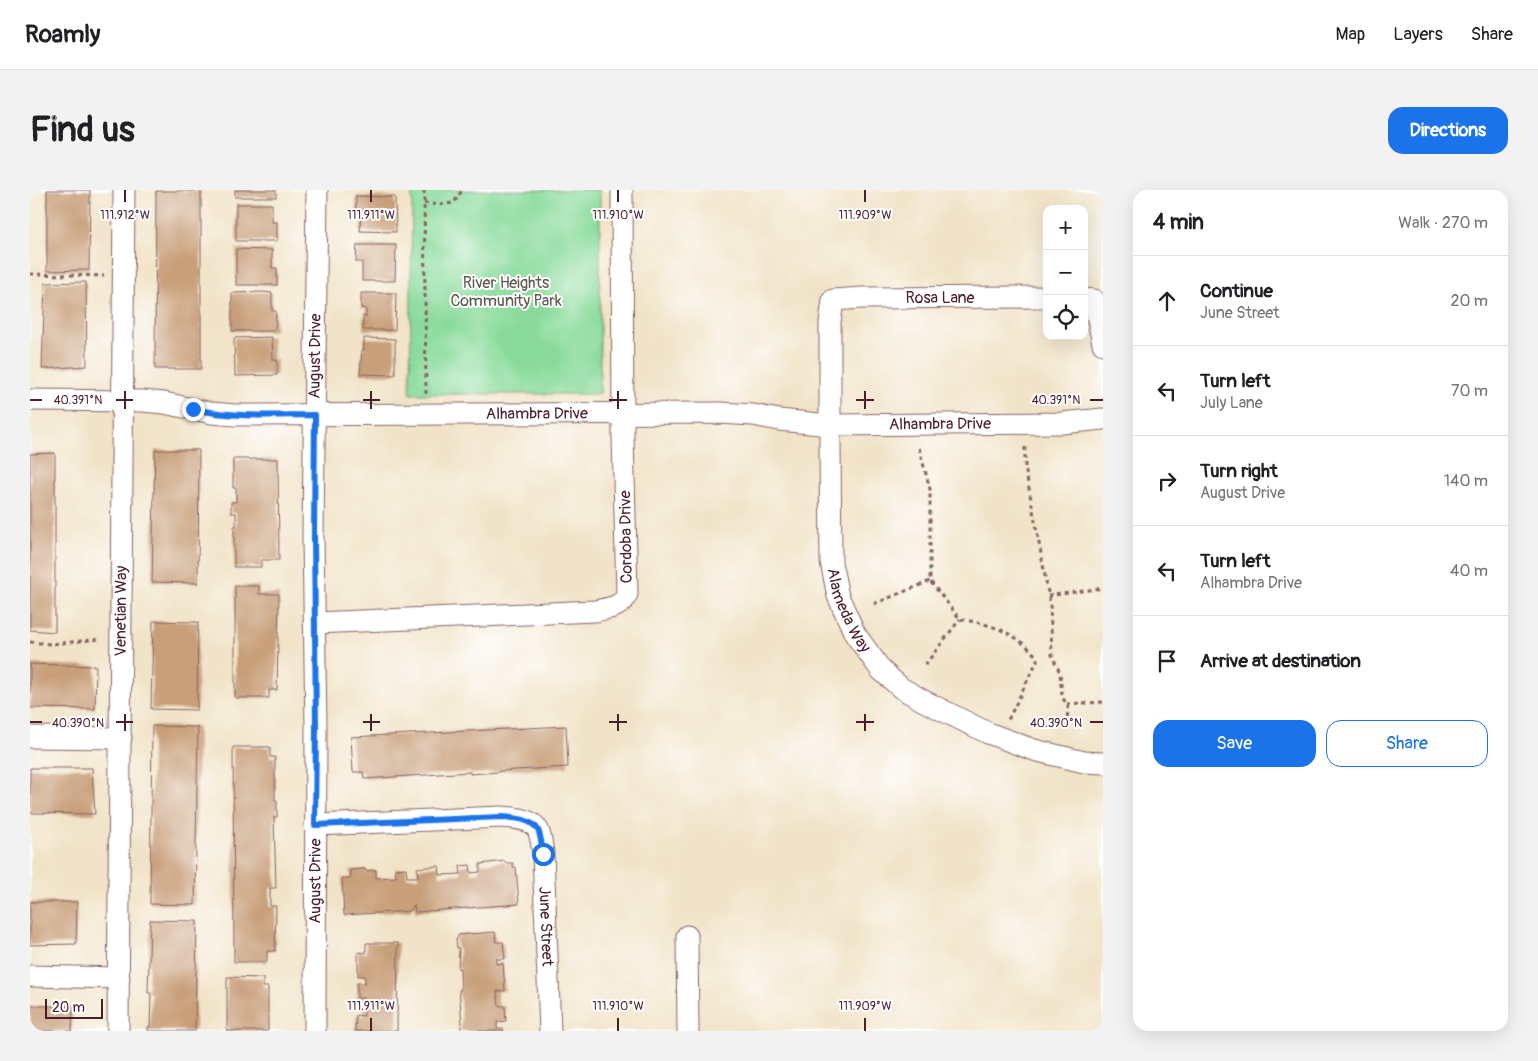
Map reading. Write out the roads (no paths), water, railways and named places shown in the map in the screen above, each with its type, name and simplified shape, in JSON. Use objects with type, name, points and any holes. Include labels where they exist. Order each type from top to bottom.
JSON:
[{"type":"street","name":"Venetian Way","points":[[118,1031],[124,190]]},
{"type":"street","name":"August Drive","points":[[315,1031],[316,727],[314,623],[317,190]]},
{"type":"street","name":"Cordoba Drive","points":[[314,623],[595,611],[614,607],[624,602],[627,594],[623,413],[622,190]]},
{"type":"street","name":"Rosa Lane","points":[[833,300],[862,298],[1043,297]]},
{"type":"street","points":[[1088,299],[1094,300],[1103,344]]},
{"type":"street","name":"Alameda Way","points":[[833,300],[830,323],[832,562],[838,596],[855,634],[881,670],[901,688],[988,734],[1034,750],[1084,762],[1103,763]]},
{"type":"street","name":"Alhambra Drive","points":[[30,400],[123,400],[164,403],[220,414],[722,413],[830,425],[1062,423],[1103,419]]},
{"type":"street","points":[[30,737],[121,738]]},
{"type":"street","name":"June Street","points":[[315,825],[501,817],[519,819],[531,824],[538,830],[543,854],[550,1031]]},
{"type":"street","points":[[687,936],[688,1031]]},
{"type":"street","points":[[30,976],[119,978]]},
{"type":"park label","name":"River Heights Community Park","points":[[506,292]]}]
